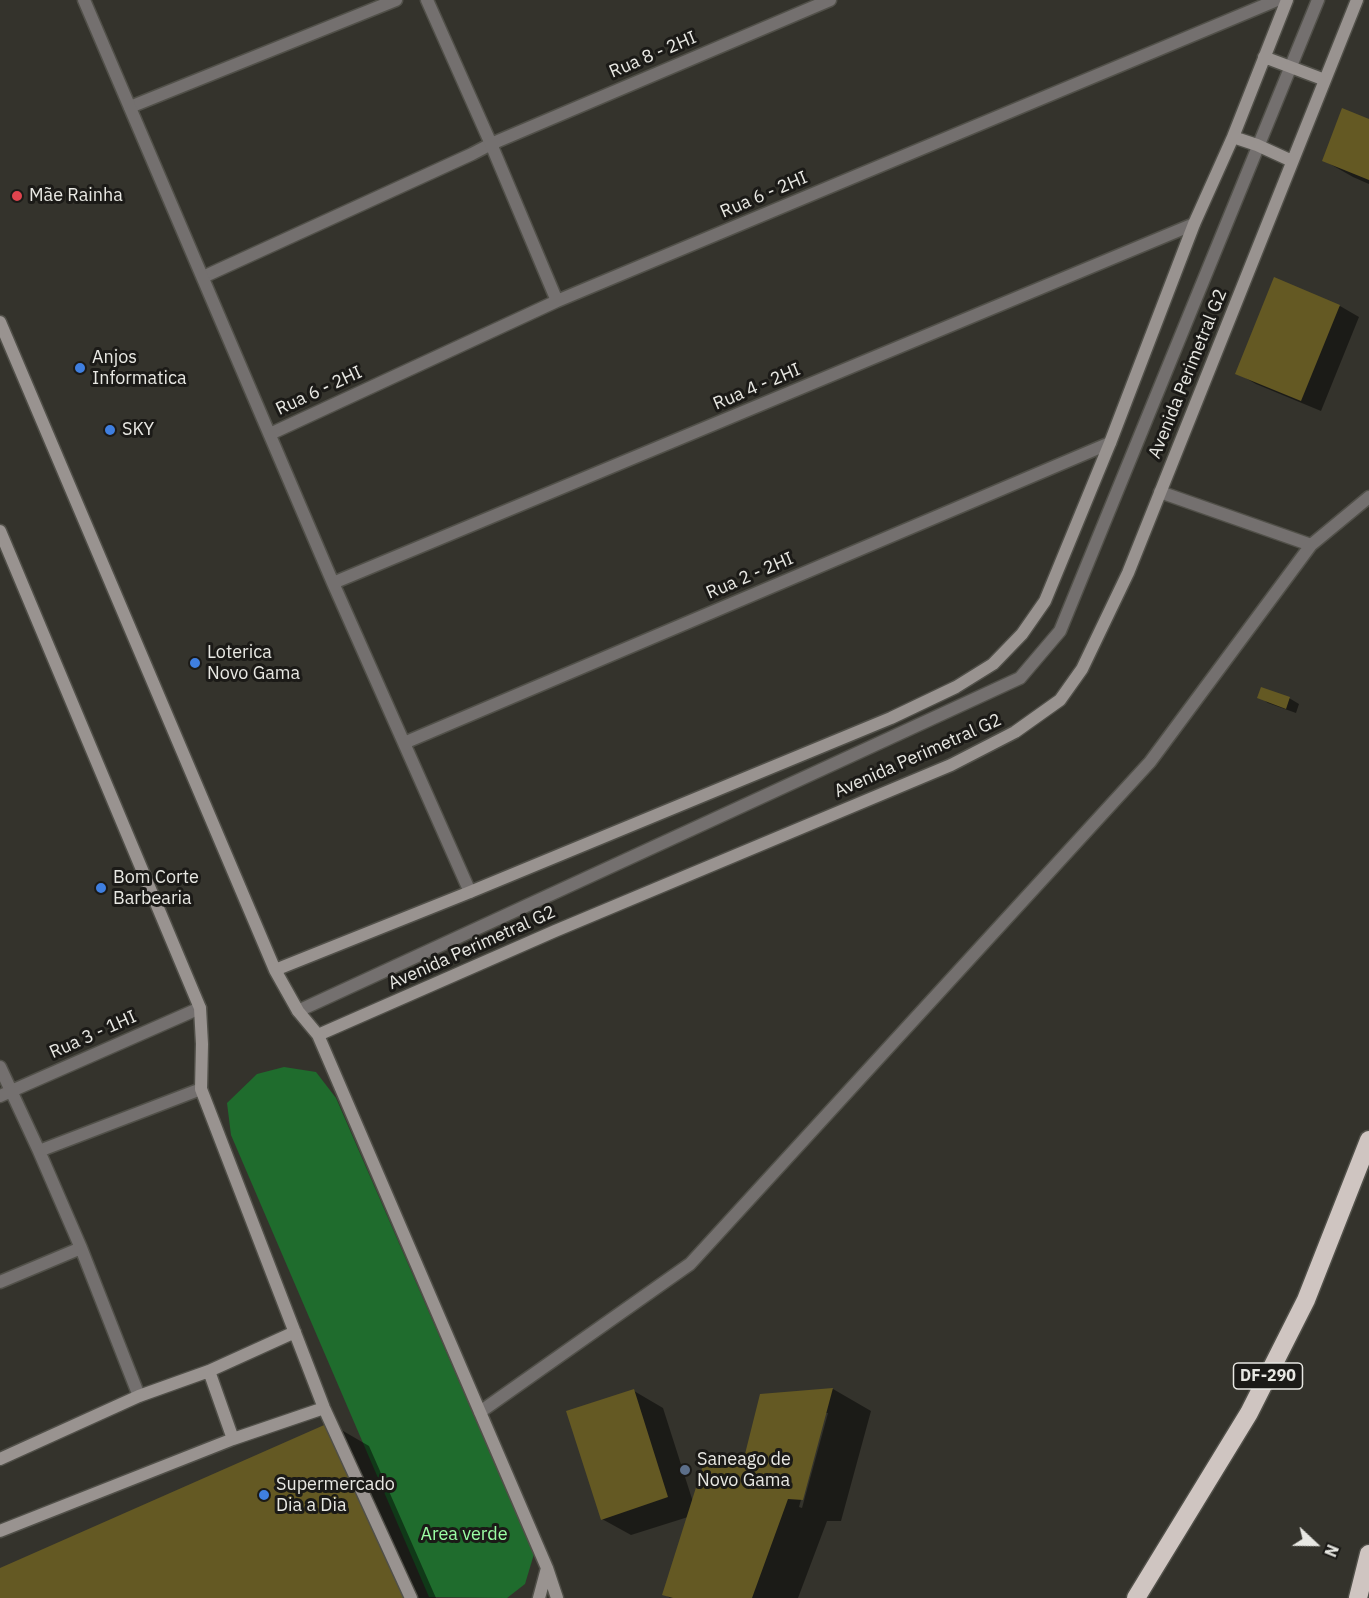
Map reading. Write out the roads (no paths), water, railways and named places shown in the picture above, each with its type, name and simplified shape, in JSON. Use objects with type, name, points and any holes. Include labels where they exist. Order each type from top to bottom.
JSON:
[{"type":"highway","name":"DF-290","points":[[1136,1598],[1249,1413],[1306,1300],[1369,1140]]},
{"type":"highway","points":[[1358,1598],[1369,1554]]},
{"type":"street","points":[[84,0],[333,583],[470,892]]},
{"type":"street","points":[[130,107],[396,0]]},
{"type":"street","points":[[427,0],[557,301]]},
{"type":"street","name":"Rua 8 - 2HI","points":[[203,277],[491,144],[830,0]]},
{"type":"street","name":"Rua 6 - 2HI","points":[[270,434],[557,301],[1277,0]]},
{"type":"street","points":[[274,970],[470,892],[891,718],[956,687],[993,664],[1022,634],[1045,601],[1110,443],[1194,224],[1233,137],[1287,0]]},
{"type":"street","points":[[298,1011],[1020,678],[1060,632],[1318,0]]},
{"type":"street","name":"Avenida Perimetral G2","points":[[318,1035],[555,931],[951,765],[1015,732],[1060,700],[1082,669],[1128,573],[1357,0]]},
{"type":"street","points":[[1264,57],[1325,80]]},
{"type":"street","points":[[1233,137],[1292,161]]},
{"type":"street","name":"Rua 4 - 2HI","points":[[333,583],[1194,224]]},
{"type":"street","points":[[0,322],[274,970],[298,1011],[318,1035],[547,1568],[557,1598]]},
{"type":"street","name":"Rua 2 - 2HI","points":[[404,743],[1110,443]]},
{"type":"street","points":[[1160,492],[1311,546]]},
{"type":"street","points":[[480,1412],[690,1264],[1150,762],[1311,546],[1369,497]]},
{"type":"street","points":[[0,531],[200,1008],[201,1089],[324,1408],[411,1598]]},
{"type":"street","name":"Rua 3 - 1HI","points":[[5,1094],[200,1008]]},
{"type":"street","points":[[0,1066],[5,1094],[39,1151],[81,1248],[139,1396]]},
{"type":"street","points":[[39,1151],[201,1089]]},
{"type":"street","points":[[0,1282],[81,1248]]},
{"type":"street","points":[[0,1459],[139,1396],[209,1371],[296,1332]]},
{"type":"street","points":[[209,1371],[233,1439]]},
{"type":"street","points":[[0,1532],[233,1439],[324,1408]]},
{"type":"street","points":[[539,1598],[547,1568]]},
{"type":"place","name":"Mãe Rainha","points":[[17,196]]},
{"type":"place","name":"Anjos Informatica","points":[[80,368]]},
{"type":"place","name":"SKY","points":[[110,430]]},
{"type":"place","name":"Loterica Novo Gama","points":[[195,663]]},
{"type":"place","name":"Bom Corte Barbearia","points":[[101,888]]},
{"type":"place","name":"Saneago de Novo Gama","points":[[685,1470]]},
{"type":"place","name":"Supermercado Dia a Dia","points":[[264,1495]]},
{"type":"park label","name":"Area verde","points":[[464,1535]]}]
